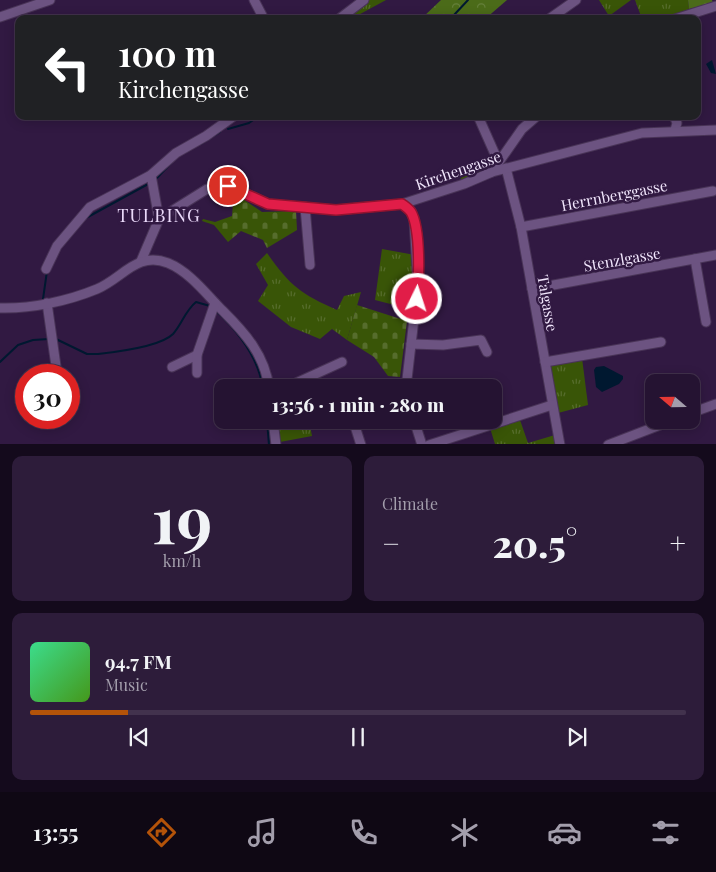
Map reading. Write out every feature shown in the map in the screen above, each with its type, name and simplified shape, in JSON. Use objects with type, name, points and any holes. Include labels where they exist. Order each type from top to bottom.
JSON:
[{"type":"street","points":[[0,18],[50,0]]},
{"type":"street","points":[[254,0],[262,15]]},
{"type":"street","points":[[344,15],[364,0]]},
{"type":"street","points":[[555,15],[576,0]]},
{"type":"street","points":[[688,15],[716,6]]},
{"type":"street","points":[[46,269],[57,246],[90,207],[152,175],[176,153],[228,120]]},
{"type":"street","points":[[480,120],[498,161]]},
{"type":"street","points":[[492,172],[522,129],[533,120]]},
{"type":"street","points":[[675,130],[676,120]]},
{"type":"street","name":"Kirchengasse","points":[[159,219],[207,189],[221,185],[234,188],[268,204],[336,210],[402,204],[464,184],[492,172],[642,132],[716,130]]},
{"type":"street","name":"Talgasse","points":[[506,168],[521,227],[560,444]]},
{"type":"street","points":[[141,261],[159,219],[152,175]]},
{"type":"street","name":"Herrnberggasse","points":[[521,227],[713,191]]},
{"type":"street","points":[[402,204],[410,211],[414,220],[418,251],[418,284],[407,379]]},
{"type":"street","points":[[305,206],[310,265]]},
{"type":"street","name":"Stenzlgasse","points":[[532,289],[716,255]]},
{"type":"street","points":[[695,259],[706,322]]},
{"type":"street","points":[[0,308],[22,308],[98,288],[141,261],[158,260],[174,266],[215,303],[251,341],[263,362],[267,379]]},
{"type":"street","points":[[47,302],[50,335],[56,364]]},
{"type":"street","points":[[197,373],[197,355],[215,303]]},
{"type":"street","points":[[411,344],[443,345],[481,340],[487,352]]},
{"type":"street","points":[[545,362],[661,342]]},
{"type":"street","points":[[172,367],[197,355]]},
{"type":"street","points":[[305,379],[342,362]]},
{"type":"street","points":[[700,410],[716,404]]},
{"type":"street","points":[[429,444],[552,406]]},
{"type":"street","points":[[274,429],[276,444]]},
{"type":"street","points":[[357,429],[361,444]]},
{"type":"street","points":[[417,429],[422,444]]},
{"type":"street","points":[[608,444],[649,429]]},
{"type":"green space","points":[[367,0],[386,0],[358,15],[350,15]]},
{"type":"green space","points":[[441,0],[507,0],[490,15],[425,15]]},
{"type":"green space","points":[[599,0],[631,0],[610,15],[608,15]]},
{"type":"green space","points":[[635,0],[688,0],[689,9],[676,15],[641,15]]},
{"type":"green space","points":[[688,0],[712,0],[713,3],[689,9]]},
{"type":"green space","points":[[489,163],[491,166],[485,173],[463,183],[460,177]]},
{"type":"green space","points":[[240,197],[262,212],[296,211],[297,230],[267,248],[263,240],[241,231],[228,242],[214,225],[202,221],[203,219],[215,222],[232,216],[233,203]]},
{"type":"green space","points":[[382,249],[415,255],[412,300],[406,308],[375,300]]},
{"type":"green space","points":[[267,253],[283,274],[297,288],[337,310],[344,296],[361,292],[347,340],[332,329],[320,339],[291,327],[258,301],[268,285],[256,264]]},
{"type":"green space","points":[[357,305],[407,321],[400,377],[388,376],[374,357],[347,340]]},
{"type":"green space","points":[[582,358],[588,405],[558,413],[550,367],[553,364]]},
{"type":"green space","points":[[520,420],[528,443],[555,435],[556,444],[495,444],[490,429],[502,429],[502,425]]},
{"type":"green space","points":[[279,429],[311,429],[312,436],[280,442]]},
{"type":"water","points":[[712,60],[716,74],[711,73],[706,64]]},
{"type":"water","points":[[604,366],[623,376],[623,379],[619,384],[602,392],[596,387],[594,370],[596,367]]},
{"type":"waterway","points":[[454,15],[468,0]]},
{"type":"waterway","points":[[228,129],[253,120]]},
{"type":"waterway","points":[[201,144],[220,132]]},
{"type":"waterway","points":[[156,179],[172,162]]},
{"type":"waterway","points":[[86,218],[150,183]]},
{"type":"waterway","points":[[43,299],[47,271]]},
{"type":"waterway","points":[[56,339],[87,354],[148,346],[167,339],[173,334],[189,309],[196,302],[210,306]]},
{"type":"waterway","points":[[215,310],[246,345],[257,366],[261,379]]},
{"type":"waterway","points":[[0,362],[18,345],[33,340],[49,339]]},
{"type":"waterway","points":[[268,429],[269,444]]},
{"type":"district","name":"TULBING","points":[[159,215]]},
{"type":"route","points":[[228,186],[243,191],[268,204],[336,210],[402,204],[410,211],[414,220],[418,251],[417,299]]}]
